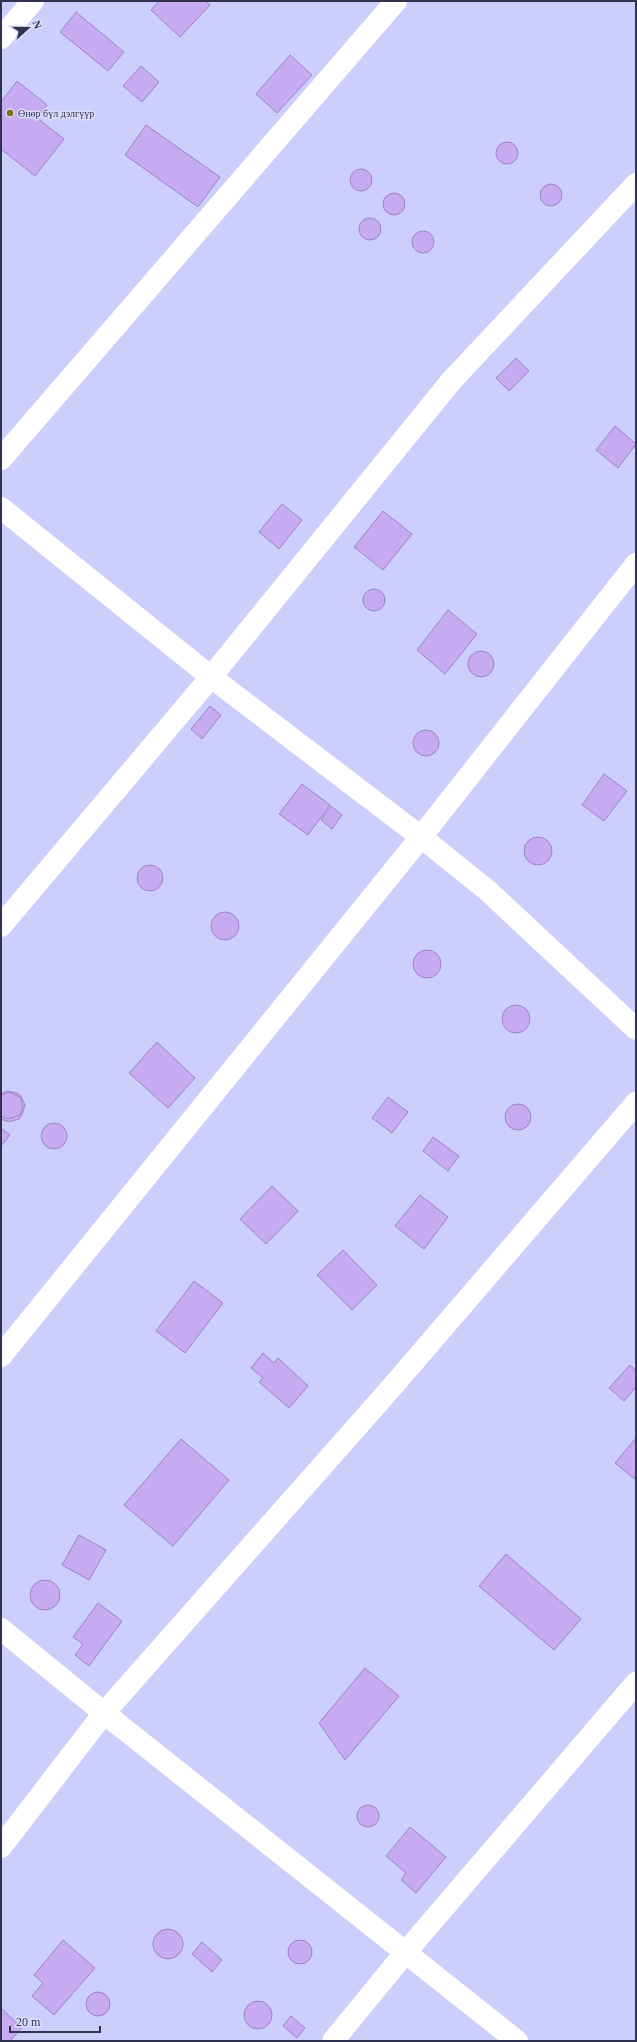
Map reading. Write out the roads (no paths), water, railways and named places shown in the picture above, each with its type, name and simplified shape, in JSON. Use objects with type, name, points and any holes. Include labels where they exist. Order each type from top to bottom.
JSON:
[{"type":"street","points":[[1,38],[32,1]]},
{"type":"street","points":[[1,459],[396,1]]},
{"type":"street","points":[[1,926],[211,677],[452,380],[636,184]]},
{"type":"street","points":[[1,508],[211,677],[421,836],[488,890],[636,1029]]},
{"type":"street","points":[[1,1356],[421,836],[636,564]]},
{"type":"street","points":[[1,1847],[104,1713],[392,1387],[636,1103]]},
{"type":"street","points":[[1,1629],[104,1713],[517,2041]]},
{"type":"street","points":[[333,2041],[405,1953],[636,1683]]},
{"type":"place","name":"Өнөр бүл дэлгүүр","points":[[10,113]]}]
